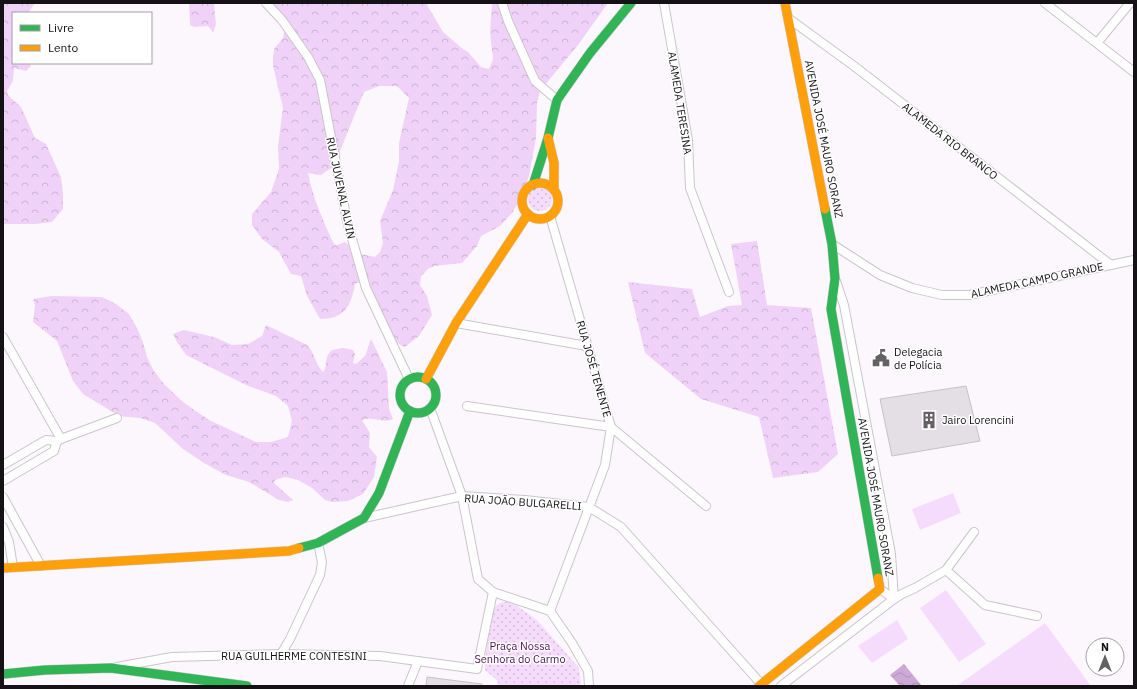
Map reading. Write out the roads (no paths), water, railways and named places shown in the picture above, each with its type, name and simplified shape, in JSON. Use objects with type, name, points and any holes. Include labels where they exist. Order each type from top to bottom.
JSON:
[{"type":"main road","points":[[532,185],[544,184],[554,190],[557,195],[557,207],[550,216],[538,219],[533,218],[524,210],[522,198],[524,193],[532,185],[548,138],[557,100],[590,53],[631,3]]},
{"type":"main road","name":"AVENIDA JOSÉ MAURO SORANZ","points":[[761,685],[880,590],[830,309],[835,280],[832,244],[785,3]]},
{"type":"main road","points":[[548,138],[554,163],[554,190]]},
{"type":"main road","points":[[426,380],[456,323],[528,214]]},
{"type":"main road","points":[[421,378],[426,380],[431,383],[436,393],[436,399],[430,408],[420,414],[410,411],[401,401],[401,389],[409,380],[421,378]]},
{"type":"main road","points":[[3,568],[289,551],[318,542],[364,518],[379,493],[410,411]]},
{"type":"main road","points":[[3,674],[45,670],[111,668],[247,686]]},
{"type":"street","name":"RUA JUVENAL ALVIN","points":[[266,3],[282,20],[304,51],[320,80],[347,221],[366,288],[409,380]]},
{"type":"street","points":[[502,3],[508,21],[534,81],[557,100]]},
{"type":"street","name":"ALAMEDA TERESINA","points":[[664,3],[688,140],[690,188],[729,292]]},
{"type":"street","points":[[1045,3],[1134,72]]},
{"type":"street","points":[[1097,43],[1130,3]]},
{"type":"street","name":"ALAMEDA RIO BRANCO","points":[[788,18],[854,66],[1110,265]]},
{"type":"street","name":"RUA JOSÉ TENENTE","points":[[550,216],[611,427],[605,465],[550,611]]},
{"type":"street","name":"ALAMEDA CAMPO GRANDE","points":[[832,244],[880,275],[912,288],[942,295],[969,295],[1134,260]]},
{"type":"street","name":"AVENIDA JOSÉ MAURO SORANZ","points":[[835,280],[844,305],[890,546],[894,582],[894,599]]},
{"type":"street","points":[[456,323],[588,346]]},
{"type":"street","points":[[3,337],[59,440]]},
{"type":"street","points":[[467,406],[611,427],[706,506]]},
{"type":"street","points":[[430,408],[462,496],[478,579],[493,592],[550,611],[572,643],[588,671],[588,686]]},
{"type":"street","points":[[3,464],[46,440],[59,440],[117,418]]},
{"type":"street","points":[[3,481],[54,451],[59,440]]},
{"type":"street","name":"RUA JOÃO BULGARELLI","points":[[364,518],[462,496],[525,500],[588,507]]},
{"type":"street","points":[[3,497],[41,566]]},
{"type":"street","points":[[588,507],[621,527],[761,685]]},
{"type":"street","points":[[3,527],[9,542],[13,567]]},
{"type":"street","points":[[781,686],[894,599],[946,570],[974,532]]},
{"type":"street","points":[[281,654],[290,639],[320,575],[322,562],[318,542]]},
{"type":"street","points":[[946,570],[985,605],[1037,616]]},
{"type":"street","points":[[880,590],[894,599]]},
{"type":"street","name":"RUA GUILHERME CONTESINI","points":[[111,668],[172,657],[281,654],[380,656],[477,669],[493,592]]},
{"type":"street","points":[[408,686],[418,661]]},
{"type":"water","points":[[904,664],[922,686],[900,686],[890,675]]},
{"type":"place","name":"Delegacia de Polícia","points":[[881,358]]},
{"type":"place","name":"Jairo Lorencini","points":[[929,420]]},
{"type":"park label","name":"Praça Nossa Senhora do Carmo","points":[[520,652]]}]
